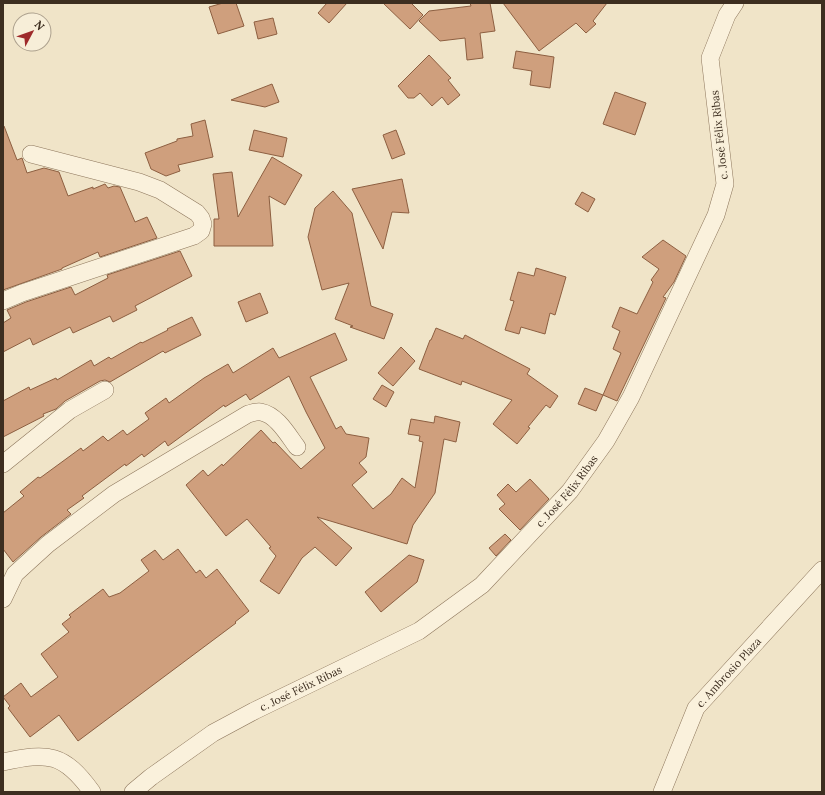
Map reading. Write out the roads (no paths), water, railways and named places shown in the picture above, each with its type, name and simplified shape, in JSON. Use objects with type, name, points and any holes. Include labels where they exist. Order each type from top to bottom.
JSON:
[{"type":"street","name":"c. José Félix Ribas","points":[[133,792],[151,777],[213,733],[254,711],[419,631],[482,585],[570,491],[606,441],[631,397],[716,215],[725,184],[710,58],[727,15],[735,3]]},
{"type":"street","points":[[3,301],[22,293],[194,236],[201,231],[203,224],[197,213],[160,190],[139,182],[31,154]]},
{"type":"street","points":[[3,464],[70,410],[105,390]]},
{"type":"street","points":[[3,599],[15,574],[48,544],[108,498],[248,414],[260,411],[268,414],[297,446]]},
{"type":"street","name":"c. Ambrosio Plaza","points":[[662,792],[696,708],[822,570]]},
{"type":"street","points":[[3,762],[22,758],[48,756],[73,768],[82,777],[92,792]]}]
